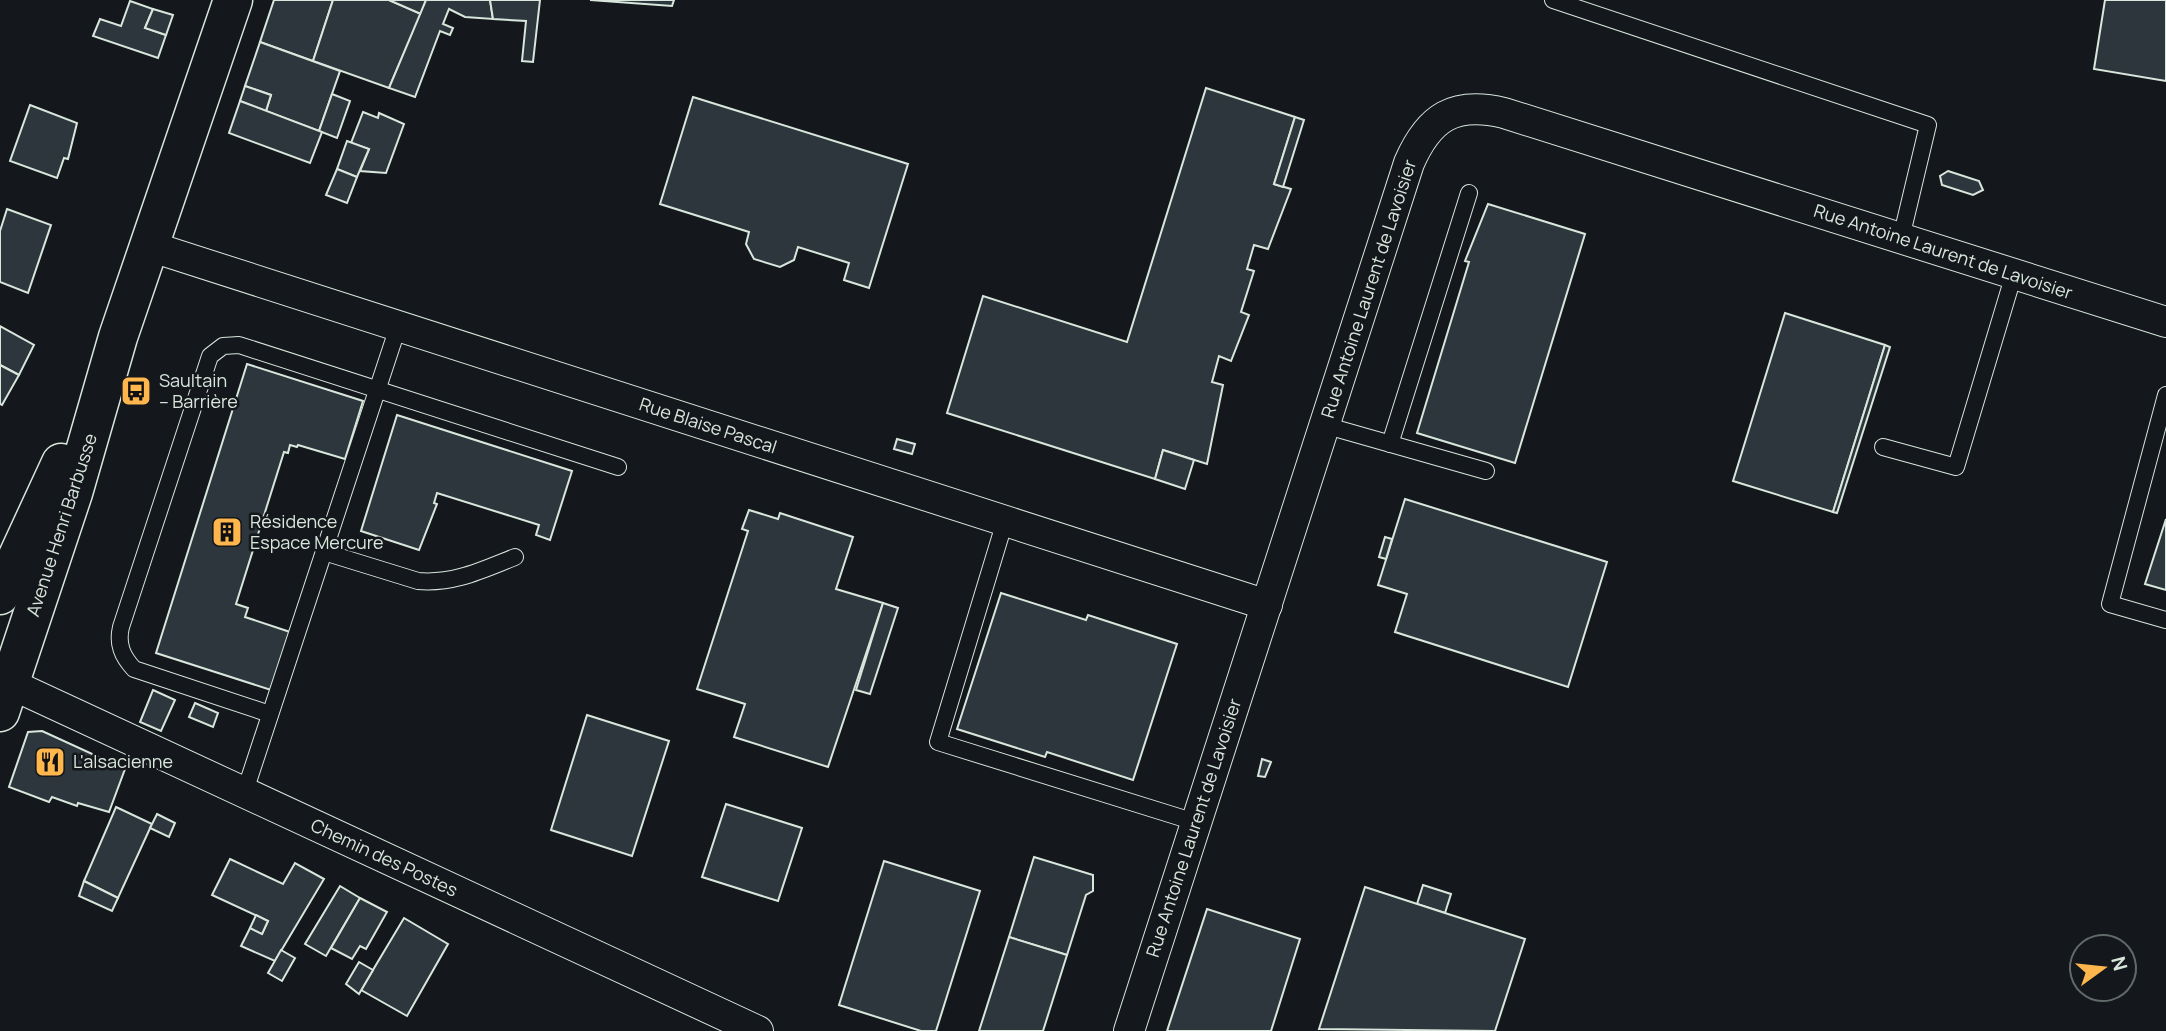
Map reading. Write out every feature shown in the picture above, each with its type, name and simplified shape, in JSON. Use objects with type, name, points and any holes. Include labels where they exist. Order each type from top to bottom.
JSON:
[{"type":"street","name":"Avenue Henri Barbusse","points":[[3,692],[84,460],[118,337],[233,0]]},
{"type":"street","name":"Rue Antoine Laurent de Lavoisier","points":[[1129,1031],[1409,163],[1430,125],[1456,111],[1479,108],[1504,113],[2166,322]]},
{"type":"street","name":"Rue Blaise Pascal","points":[[149,246],[1267,605]]},
{"type":"street","name":"Avenue Henri Barbusse","points":[[0,596],[118,337]]},
{"type":"street","name":"Chemin des Postes","points":[[3,692],[244,793],[758,1031]]},
{"type":"lane","points":[[1553,0],[1928,125],[1901,239]]},
{"type":"lane","points":[[1390,444],[1469,193]]},
{"type":"lane","points":[[1883,447],[1956,467],[2014,274]]},
{"type":"lane","points":[[244,793],[398,327]]},
{"type":"lane","points":[[270,714],[134,669],[122,653],[120,644],[121,627],[210,356],[223,346],[239,345],[618,467]]},
{"type":"lane","points":[[2166,395],[2110,604],[2166,620]]},
{"type":"lane","points":[[1324,425],[1486,471]]},
{"type":"lane","points":[[1005,521],[938,742],[1195,822]]},
{"type":"lane","points":[[324,552],[418,581],[433,583],[458,579],[515,557]]},
{"type":"building","points":[[274,0],[333,0],[313,61],[260,42]]},
{"type":"building","points":[[333,0],[389,0],[421,14],[389,88],[313,61]]},
{"type":"building","points":[[389,0],[426,0],[421,14]]},
{"type":"building","points":[[426,0],[490,0],[493,19],[465,17],[449,9],[443,24],[453,28],[450,35],[440,31],[415,97],[389,88]]},
{"type":"building","points":[[490,0],[540,0],[533,62],[522,61],[526,21],[493,19]]},
{"type":"building","points":[[590,0],[674,0],[672,6]]},
{"type":"building","points":[[2105,0],[2166,0],[2166,81],[2094,69]]},
{"type":"building","points":[[130,1],[153,9],[145,28],[166,35],[158,58],[93,36],[100,19],[121,26]]},
{"type":"building","points":[[153,9],[173,15],[166,35],[145,28]]},
{"type":"building","points":[[260,42],[340,71],[319,131],[266,111],[271,95],[245,86]]},
{"type":"building","points":[[245,86],[271,95],[266,111],[240,101]]},
{"type":"building","points":[[1206,88],[1295,117],[1274,184],[1291,189],[1268,249],[1254,245],[1247,269],[1254,271],[1241,312],[1249,315],[1231,361],[1219,356],[1212,382],[1223,385],[1207,464],[1163,450],[1155,479],[947,413],[983,296],[1127,342]]},
{"type":"building","points":[[332,94],[350,101],[337,138],[319,131]]},
{"type":"building","points":[[693,97],[908,164],[869,288],[844,280],[849,263],[798,247],[794,260],[780,267],[754,259],[746,244],[749,232],[660,204]]},
{"type":"building","points":[[240,101],[322,132],[310,163],[229,133]]},
{"type":"building","points":[[30,105],[77,123],[68,159],[64,158],[57,178],[10,161]]},
{"type":"building","points":[[363,112],[378,118],[379,113],[404,124],[386,173],[360,171],[369,149],[351,143]]},
{"type":"building","points":[[1295,117],[1304,120],[1283,187],[1274,184]]},
{"type":"building","points":[[347,141],[369,149],[357,177],[337,169]]},
{"type":"building","points":[[337,169],[357,177],[347,203],[326,195]]},
{"type":"building","points":[[1948,171],[1979,181],[1983,190],[1973,195],[1942,185],[1940,176]]},
{"type":"building","points":[[1488,204],[1585,234],[1515,463],[1417,433],[1469,262],[1465,261]]},
{"type":"building","points":[[7,209],[51,225],[28,293],[0,282],[0,231]]},
{"type":"building","points":[[1785,313],[1885,345],[1833,512],[1733,481]]},
{"type":"building","points":[[0,326],[34,345],[19,375],[0,365]]},
{"type":"building","points":[[1885,345],[1890,347],[1837,513],[1833,512]]},
{"type":"building","name":"Résidence Espace Mercure","points":[[247,364],[363,401],[345,459],[298,445],[290,445],[288,453],[284,452],[236,604],[248,608],[245,617],[290,632],[271,690],[156,653]]},
{"type":"building","points":[[0,365],[19,375],[2,405],[0,404]]},
{"type":"building","points":[[397,415],[572,471],[550,540],[536,535],[539,525],[437,493],[434,503],[437,504],[419,550],[361,531]]},
{"type":"building","points":[[897,439],[915,444],[912,454],[894,449]]},
{"type":"building","points":[[1163,450],[1194,460],[1185,489],[1155,479]]},
{"type":"building","points":[[1405,499],[1607,562],[1568,687],[1395,632],[1407,594],[1378,585]]},
{"type":"building","points":[[749,510],[778,519],[780,513],[853,537],[836,589],[883,603],[828,767],[734,737],[745,704],[697,689],[748,531],[742,529]]},
{"type":"building","points":[[2166,519],[2166,590],[2145,584]]},
{"type":"building","points":[[1385,537],[1392,539],[1386,559],[1379,557]]},
{"type":"building","points":[[1001,593],[1086,620],[1088,615],[1177,644],[1133,780],[1047,752],[1045,757],[957,729]]},
{"type":"building","points":[[883,603],[898,608],[870,694],[856,690]]},
{"type":"building","points":[[153,690],[175,700],[161,731],[140,722]]},
{"type":"building","points":[[195,703],[218,713],[213,727],[189,717]]},
{"type":"building","points":[[587,715],[669,741],[632,856],[551,830]]},
{"type":"building","points":[[42,731],[125,769],[109,812],[78,803],[77,806],[52,797],[49,802],[9,787],[28,732]]},
{"type":"building","points":[[1262,759],[1271,762],[1265,777],[1258,776]]},
{"type":"building","points":[[726,804],[802,828],[778,901],[702,877]]},
{"type":"building","points":[[116,807],[152,824],[118,898],[84,881]]},
{"type":"building","points":[[157,814],[175,823],[169,837],[150,828]]},
{"type":"building","points":[[1034,857],[1093,875],[1093,891],[1086,895],[1067,955],[1009,937]]},
{"type":"building","points":[[230,859],[283,884],[295,863],[324,879],[275,961],[241,946],[250,928],[262,934],[268,921],[212,895]]},
{"type":"building","points":[[884,861],[980,891],[936,1031],[921,1031],[839,1005]]},
{"type":"building","points":[[84,881],[118,898],[112,911],[79,896]]},
{"type":"building","points":[[1423,885],[1451,894],[1445,913],[1417,904]]},
{"type":"building","points":[[340,886],[360,898],[326,956],[305,944]]},
{"type":"building","points":[[1365,887],[1525,939],[1495,1031],[1319,1029]]},
{"type":"building","points":[[360,898],[387,912],[366,949],[360,946],[352,959],[331,948]]},
{"type":"building","points":[[1207,909],[1300,939],[1271,1031],[1167,1031]]},
{"type":"building","points":[[256,915],[268,921],[262,934],[250,928]]},
{"type":"building","points":[[404,918],[448,944],[407,1016],[361,990]]},
{"type":"building","points":[[1009,937],[1067,955],[1043,1031],[979,1031]]},
{"type":"building","points":[[281,950],[295,958],[282,981],[268,973]]},
{"type":"building","points":[[359,962],[373,970],[359,994],[346,984]]},
{"type":"place","name":"Saultain – Barrière","points":[[136,391]]},
{"type":"place","name":"Résidence Espace Mercure","points":[[227,532]]},
{"type":"place","name":"L'alsacienne","points":[[50,762]]}]
